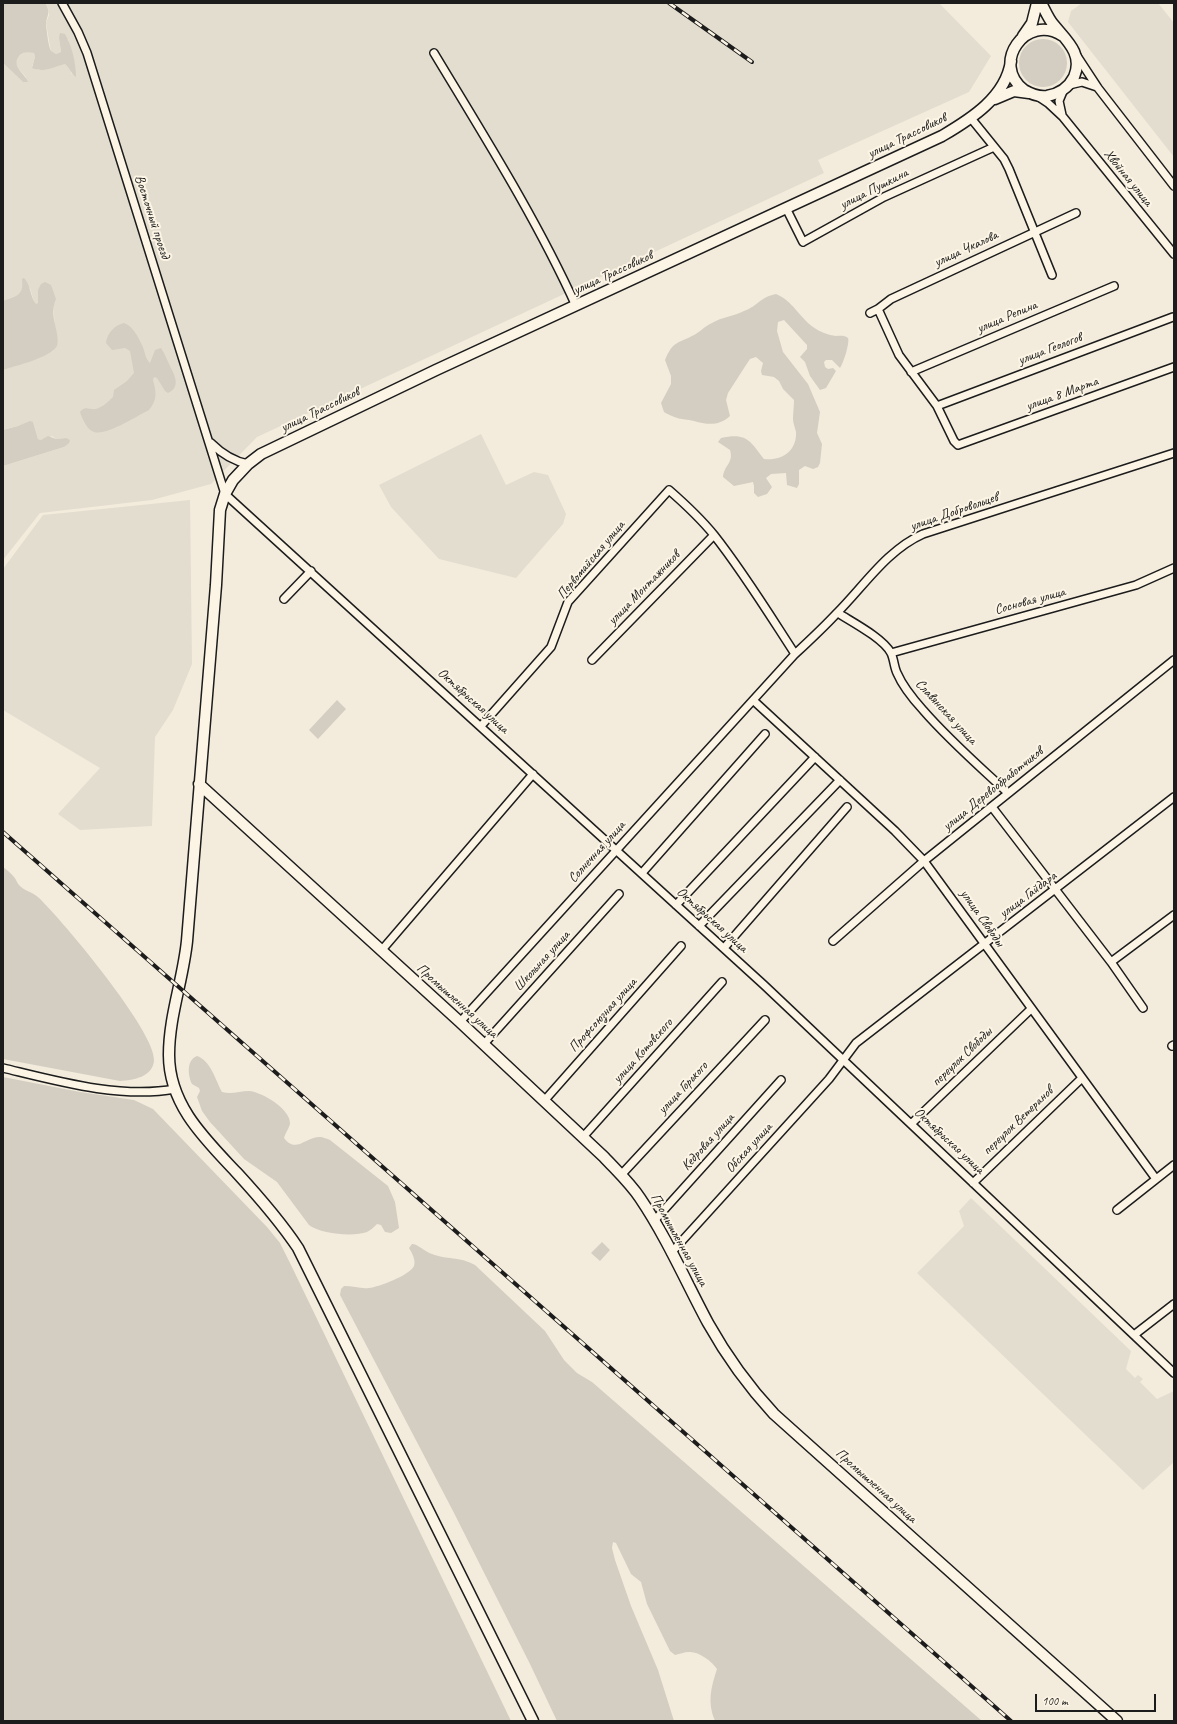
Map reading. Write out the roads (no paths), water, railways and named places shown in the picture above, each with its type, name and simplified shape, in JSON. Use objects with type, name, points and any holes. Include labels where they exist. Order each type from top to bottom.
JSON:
[{"type":"main road","points":[[988,103],[997,94],[1006,81],[1013,50],[1032,23],[1037,3]]},
{"type":"main road","points":[[988,103],[1014,91],[1041,96],[1051,95],[1066,87],[1074,77],[1076,58],[1074,50],[1052,22],[1041,3]]},
{"type":"main road","points":[[1018,42],[1029,33],[1040,30],[1054,32],[1063,36]]},
{"type":"main road","points":[[1011,61],[1012,72],[1016,81],[1021,87],[1031,93]]},
{"type":"main road","name":"улица Трассовиков","points":[[533,1721],[298,1248],[274,1216],[196,1127],[181,1105],[175,1089],[170,1064],[170,1028],[185,955],[216,585],[220,510],[225,494],[233,480],[248,464],[261,454],[942,136],[988,103]]},
{"type":"main road","name":"Промышленная улица","points":[[199,784],[484,1044],[583,1137],[621,1175],[639,1197],[654,1221],[709,1324],[732,1362],[753,1391],[774,1414],[1117,1721]]},
{"type":"street","name":"Восточный проезд","points":[[62,3],[78,32],[87,53],[210,442],[225,494]]},
{"type":"street","points":[[1074,50],[1098,88],[1174,186]]},
{"type":"street","points":[[434,53],[504,170],[558,268],[576,306]]},
{"type":"street","points":[[1063,118],[1059,101],[1066,87],[1082,82],[1092,84],[1098,88]]},
{"type":"street","name":"Хвойная улица","points":[[1031,93],[1044,99],[1063,118],[1174,254]]},
{"type":"street","points":[[970,117],[994,147],[1009,169],[1052,275]]},
{"type":"street","name":"улица Пушкина","points":[[786,208],[803,242],[884,197],[994,147]]},
{"type":"street","name":"улица Чкалова","points":[[870,313],[891,300],[1076,213]]},
{"type":"street","name":"улица Репина","points":[[911,372],[1114,286]]},
{"type":"street","points":[[878,309],[897,350],[911,372],[937,406]]},
{"type":"street","name":"улица Геологов","points":[[937,406],[1173,316]]},
{"type":"street","name":"улица 8 Марта","points":[[937,406],[954,441],[958,445],[1174,368]]},
{"type":"street","points":[[210,442],[229,458],[248,464]]},
{"type":"street","name":"улица Добровольцев","points":[[754,701],[795,654],[838,613],[897,549],[910,540],[923,534],[1174,453]]},
{"type":"street","name":"Первомайская улица","points":[[481,726],[551,647],[568,602],[669,490],[695,514],[714,535]]},
{"type":"street","name":"Октябрьская улица","points":[[225,494],[724,948],[1174,1373]]},
{"type":"street","points":[[714,535],[736,565],[795,654]]},
{"type":"street","name":"улица Монтажников","points":[[592,660],[714,535]]},
{"type":"street","name":"Сосновая улица","points":[[891,653],[1136,585],[1174,568]]},
{"type":"street","points":[[284,599],[311,571]]},
{"type":"street","points":[[838,613],[869,632],[891,653]]},
{"type":"street","name":"Славянская улица","points":[[891,653],[896,672],[902,684],[934,722],[1008,793]]},
{"type":"street","name":"улица Деревообработчиков","points":[[833,941],[924,861],[1174,660]]},
{"type":"street","name":"улица Свободы","points":[[754,701],[895,831],[924,861],[1156,1179]]},
{"type":"street","name":"Солнечная улица","points":[[460,1022],[754,701]]},
{"type":"street","points":[[642,873],[764,734]]},
{"type":"street","points":[[676,905],[815,757]]},
{"type":"street","points":[[381,951],[533,774]]},
{"type":"street","points":[[699,926],[840,780]]},
{"type":"street","name":"улица Гайдара","points":[[843,1059],[868,1033],[1056,890],[1174,797]]},
{"type":"street","points":[[992,806],[1111,962],[1143,1008]]},
{"type":"street","points":[[724,948],[847,807]]},
{"type":"street","name":"Школьная улица","points":[[484,1044],[619,894]]},
{"type":"street","points":[[1111,962],[1174,915]]},
{"type":"street","name":"Профсоюзная улица","points":[[544,1101],[681,946]]},
{"type":"street","name":"улица Котовского","points":[[583,1137],[722,982]]},
{"type":"street","name":"переулок Свободы","points":[[911,1124],[1031,1009]]},
{"type":"street","name":"улица Горького","points":[[621,1175],[765,1020]]},
{"type":"street","name":"Обская улица","points":[[671,1253],[829,1079],[843,1059]]},
{"type":"street","points":[[3,1068],[96,1088],[146,1092],[175,1089]]},
{"type":"street","name":"переулок Ветеранов","points":[[973,1183],[1082,1078]]},
{"type":"street","name":"Кедровая улица","points":[[654,1221],[781,1080]]},
{"type":"street","points":[[1116,1210],[1174,1165]]},
{"type":"street","points":[[1134,1335],[1174,1304]]},
{"type":"railway","points":[[669,3],[752,62]]},
{"type":"railway","points":[[3,832],[1011,1721]]}]
